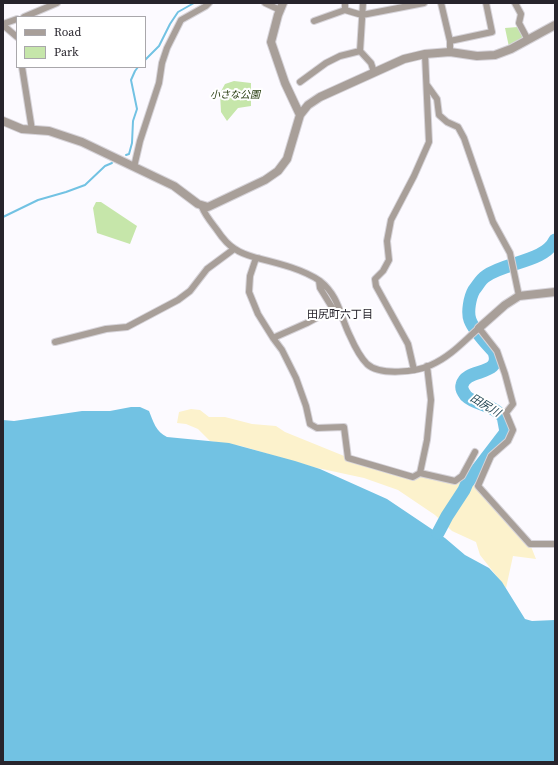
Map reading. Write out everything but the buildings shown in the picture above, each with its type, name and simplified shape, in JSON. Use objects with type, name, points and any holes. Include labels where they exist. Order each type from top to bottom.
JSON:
[{"type":"street","points":[[26,16],[58,3]]},
{"type":"street","points":[[134,167],[140,141],[159,83],[162,63],[167,48],[181,20],[209,3]]},
{"type":"street","points":[[265,3],[282,7],[271,42],[285,83],[300,115]]},
{"type":"street","points":[[345,3],[345,10]]},
{"type":"street","points":[[363,3],[360,52],[371,63],[374,72]]},
{"type":"street","points":[[314,21],[345,10],[362,16],[424,3]]},
{"type":"street","points":[[441,3],[450,41],[450,52]]},
{"type":"street","points":[[450,41],[492,32],[486,3]]},
{"type":"street","points":[[515,3],[521,14],[519,23],[528,40]]},
{"type":"street","points":[[16,19],[3,25],[16,36]]},
{"type":"street","points":[[3,122],[22,130],[49,131],[82,142],[174,186],[202,206],[208,207],[264,180],[278,171],[287,159],[300,115],[308,105],[320,97],[404,59],[425,54],[450,52],[477,56],[494,55],[511,50],[555,25]]},
{"type":"street","points":[[300,82],[326,63],[340,56],[360,52]]},
{"type":"street","points":[[414,370],[408,344],[376,286],[375,278],[384,272],[389,260],[387,241],[391,220],[414,176],[429,142],[425,54]]},
{"type":"street","points":[[22,68],[32,130]]},
{"type":"street","points":[[426,83],[437,99],[439,115],[447,122],[458,127],[464,138],[493,222],[510,253],[519,296]]},
{"type":"street","points":[[202,206],[219,233],[234,249],[246,255],[296,269],[319,281],[332,293],[342,311],[349,335],[368,365],[386,372],[414,370],[432,365],[455,350],[505,305],[519,296],[555,292]]},
{"type":"street","points":[[55,342],[106,329],[127,327],[133,324],[178,300],[190,291],[207,269],[229,251],[234,249]]},
{"type":"street","points":[[256,258],[250,276],[249,292],[258,314],[272,338],[282,350],[296,378],[306,406],[310,424],[317,428],[344,427],[348,458],[414,477],[420,473],[431,400],[427,366]]},
{"type":"street","points":[[272,338],[307,323],[333,309],[320,288],[319,281]]},
{"type":"street","points":[[476,331],[496,351],[505,374],[513,404],[506,413],[513,430],[508,441],[491,456],[478,486],[530,544],[555,544]]},
{"type":"street","points":[[420,473],[455,481],[462,476],[475,452]]},
{"type":"green space","points":[[518,27],[523,36],[509,47],[505,28]]},
{"type":"green space","name":"小さな公園","points":[[234,81],[251,83],[251,106],[238,108],[227,121],[221,112],[220,93],[225,84]]},
{"type":"green space","points":[[96,202],[101,202],[137,226],[130,244],[97,233],[93,208]]},
{"type":"sand","points":[[191,409],[200,410],[209,417],[225,417],[252,424],[276,426],[285,432],[354,460],[404,474],[420,473],[450,480],[468,481],[488,496],[530,544],[536,559],[513,556],[506,588],[480,555],[476,542],[452,531],[435,515],[398,490],[364,478],[313,467],[241,446],[210,441],[198,429],[186,424],[177,423],[179,412]]},
{"type":"water","points":[[140,407],[149,411],[160,432],[167,437],[229,443],[295,461],[320,469],[387,499],[445,538],[465,555],[489,568],[502,582],[525,619],[532,621],[555,620],[555,762],[3,762],[3,420],[14,421],[82,411],[110,411]]},
{"type":"waterway","points":[[146,59],[159,46],[178,12],[194,3]]},
{"type":"waterway","points":[[126,155],[129,154],[132,143],[133,121],[137,109],[131,80],[137,68]]},
{"type":"waterway","points":[[3,217],[38,200],[85,185],[105,166],[112,163]]},
{"type":"waterway","name":"田尻川","points":[[438,533],[467,483],[506,432],[503,416],[490,407],[469,398],[462,389],[465,379],[489,369],[495,360],[494,352],[477,333],[470,320],[470,300],[474,290],[486,276],[494,271],[543,253],[555,240]]},
{"type":"district","name":"田尻町六丁目","points":[[340,315]]}]
